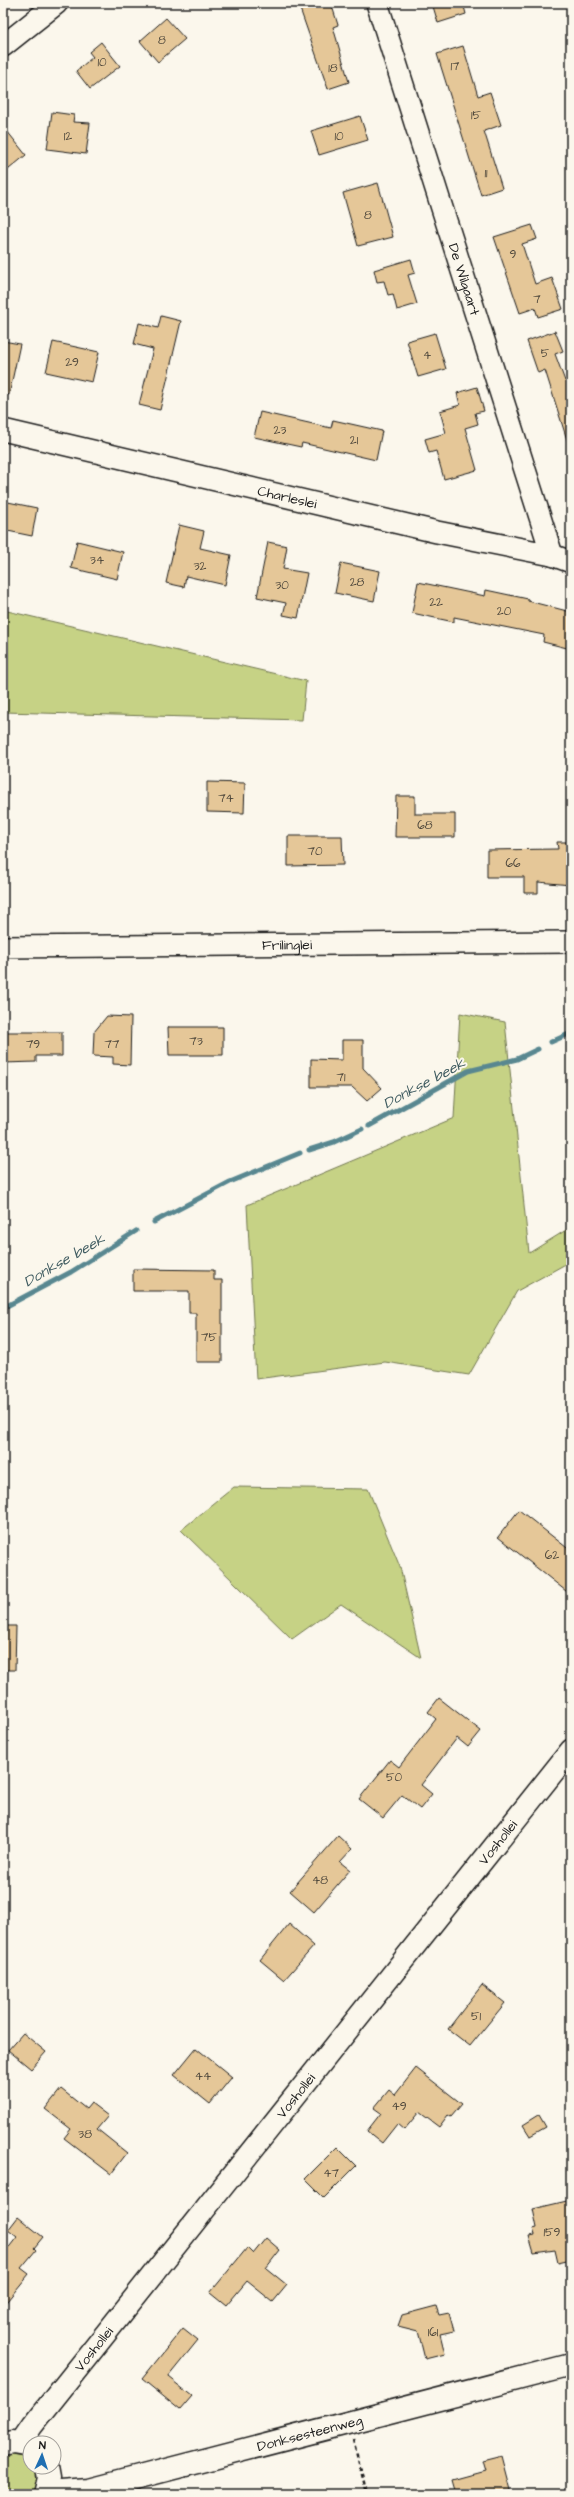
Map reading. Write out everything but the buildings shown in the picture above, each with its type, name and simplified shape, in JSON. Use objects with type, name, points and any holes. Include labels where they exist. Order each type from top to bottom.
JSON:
[{"type":"street","points":[[3,46],[57,3]]},
{"type":"street","name":"De Wilgaart","points":[[377,3],[562,558]]},
{"type":"street","name":"Charleslei","points":[[3,430],[437,532],[562,558]]},
{"type":"street","name":"Frilinglei","points":[[3,947],[571,942]]},
{"type":"street","name":"Voshollei","points":[[18,2444],[571,1750]]},
{"type":"street","name":"Donksesteenweg","points":[[48,2475],[46,2493],[89,2490],[571,2365]]},
{"type":"path","points":[[348,2422],[367,2494]]},
{"type":"green space","points":[[3,610],[306,681],[302,720],[3,712]]},
{"type":"green space","points":[[460,1013],[505,1022],[529,1253],[571,1227],[571,1261],[517,1291],[469,1375],[385,1362],[256,1379],[247,1205],[454,1118]]},
{"type":"green space","points":[[234,1487],[368,1489],[400,1567],[421,1658],[341,1604],[292,1639],[181,1530]]},
{"type":"green space","points":[[3,2452],[22,2453],[22,2475],[38,2475],[36,2489],[33,2494],[3,2494]]},
{"type":"waterway","name":"Donkse beek","points":[[551,1042],[571,1033]]},
{"type":"waterway","name":"Donkse beek","points":[[369,1126],[468,1071],[517,1059],[538,1049]]},
{"type":"waterway","name":"Donkse beek","points":[[309,1150],[334,1142],[362,1129]]},
{"type":"waterway","name":"Donkse beek","points":[[154,1222],[230,1182],[300,1153]]},
{"type":"waterway","name":"Donkse beek","points":[[3,1308],[71,1272],[136,1231]]}]
